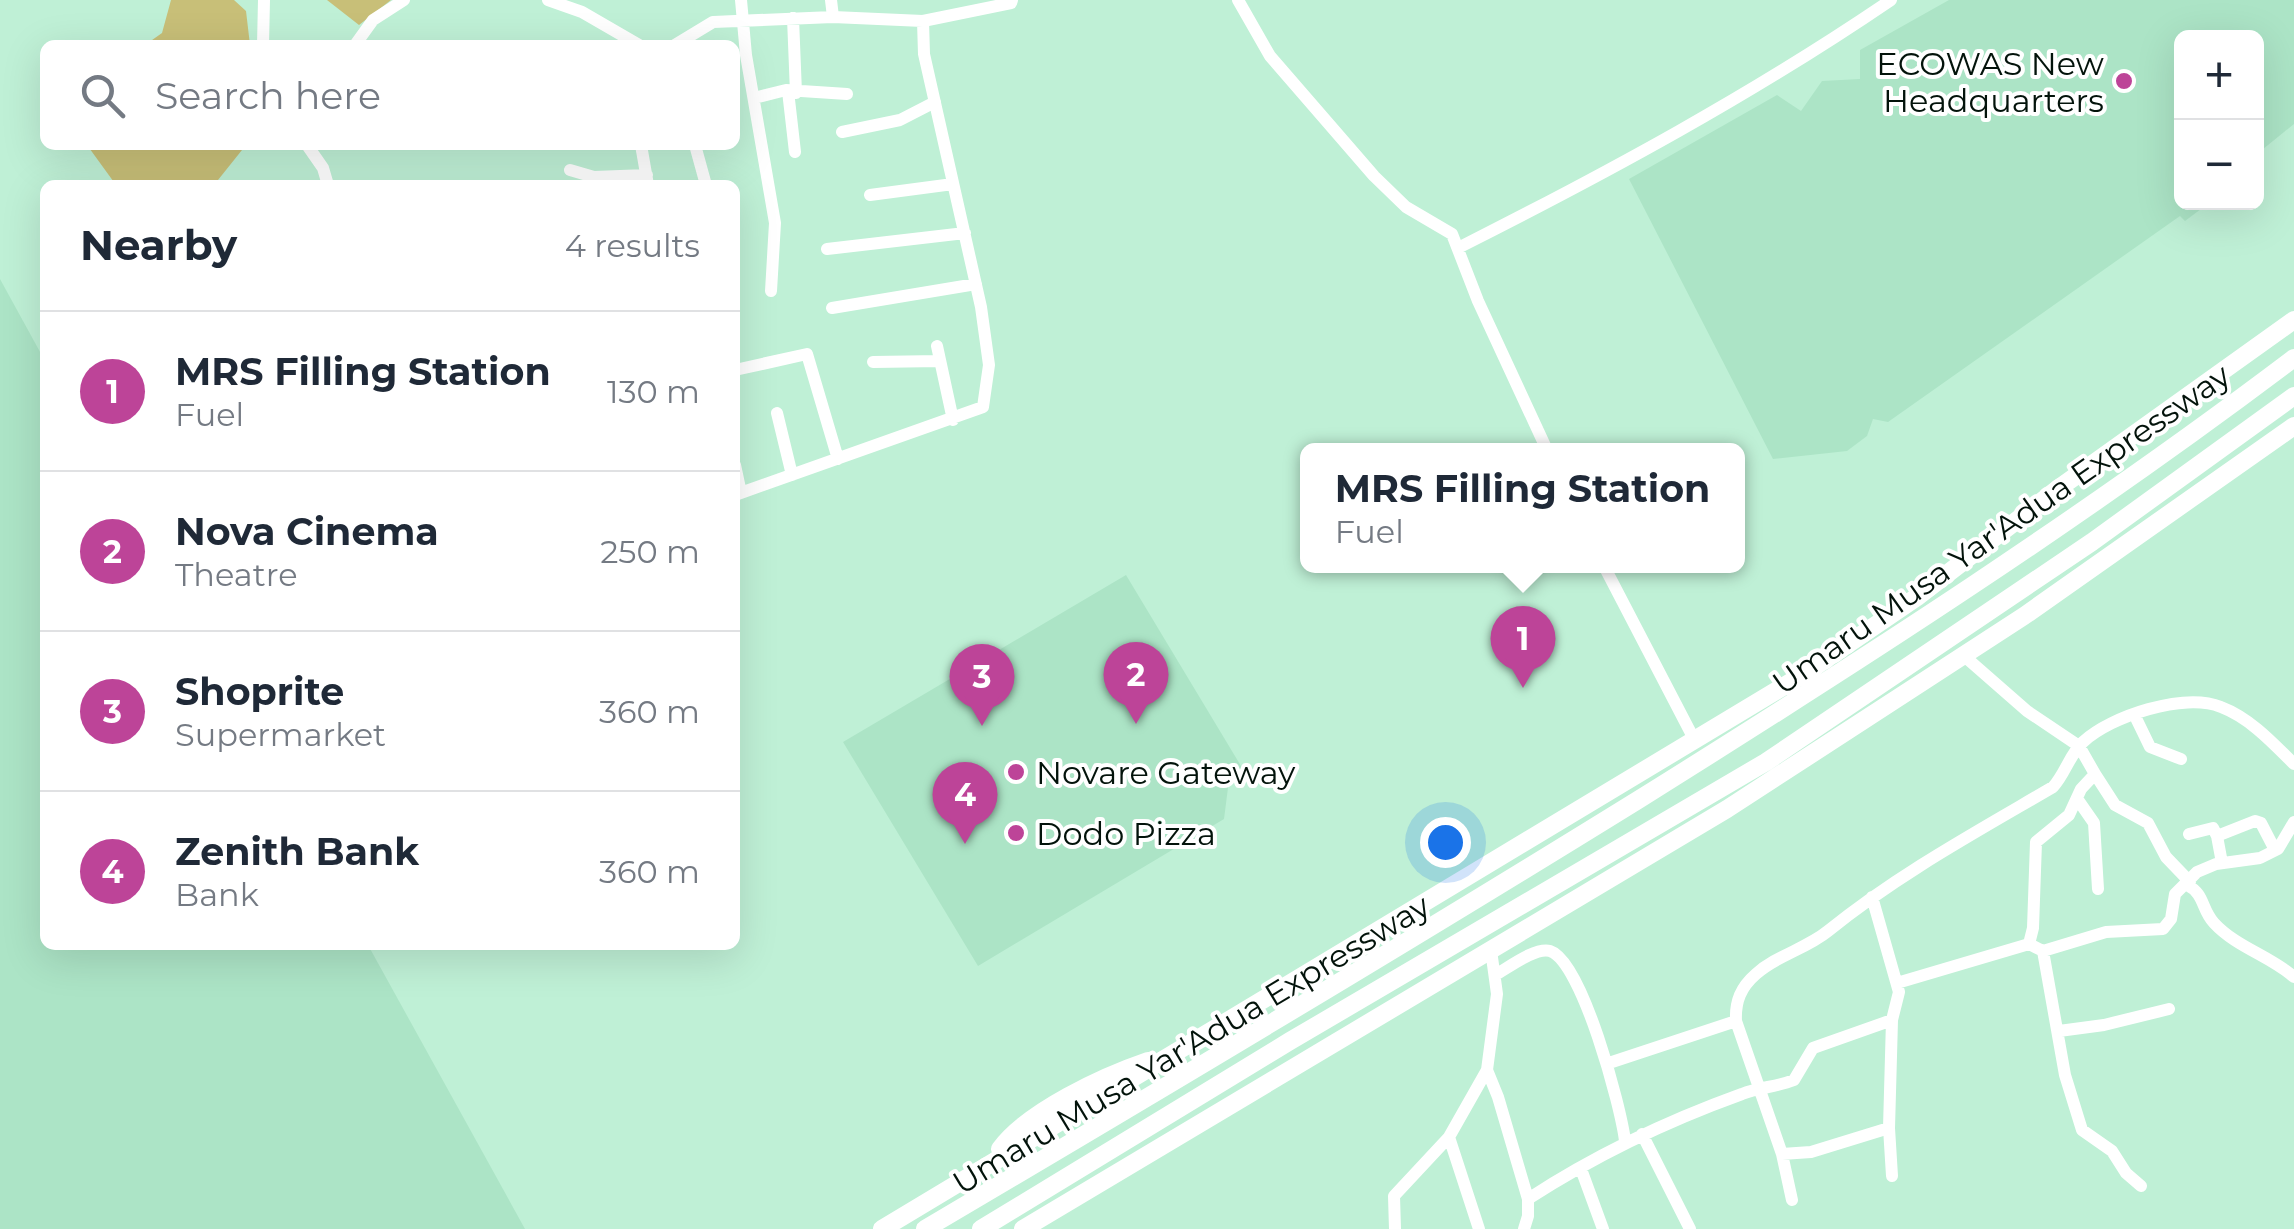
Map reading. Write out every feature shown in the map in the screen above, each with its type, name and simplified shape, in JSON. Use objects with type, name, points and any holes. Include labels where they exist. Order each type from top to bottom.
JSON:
[{"type":"highway","name":"Umaru Musa Yar'Adua Expressway","points":[[882,1229],[1804,674],[1917,597],[2059,488],[2294,320]]},
{"type":"highway","name":"Umaru Musa Yar'Adua Expressway","points":[[925,1229],[1354,976],[1858,663],[2294,358]]},
{"type":"highway","name":"Umaru Musa Yar'Adua Expressway","points":[[981,1229],[1766,762],[2092,542],[2294,396]]},
{"type":"highway","points":[[1024,1229],[1727,809],[1964,655],[2294,426]]},
{"type":"highway","points":[[1488,893],[1559,822]]},
{"type":"highway","points":[[1490,924],[1600,885]]},
{"type":"highway","points":[[1256,1006],[1354,976]]},
{"type":"highway","points":[[1294,1068],[1369,995]]},
{"type":"street","points":[[263,40],[264,0]]},
{"type":"street","points":[[359,40],[373,20],[404,0]]},
{"type":"street","points":[[548,0],[582,12],[630,40]]},
{"type":"street","points":[[741,0],[776,223],[771,292]]},
{"type":"street","points":[[831,0],[834,17]]},
{"type":"street","points":[[683,40],[712,22],[834,17],[923,22],[1012,0]]},
{"type":"street","points":[[1238,0],[1270,56],[1348,147],[1406,207],[1452,234],[1494,337],[1545,443]]},
{"type":"street","points":[[1458,248],[1604,174],[1768,79],[1891,0]]},
{"type":"street","points":[[793,18],[795,152]]},
{"type":"street","points":[[740,493],[983,407],[988,366],[976,284],[924,54],[923,22]]},
{"type":"street","points":[[754,98],[792,92],[847,94]]},
{"type":"street","points":[[842,132],[900,120],[935,102]]},
{"type":"street","points":[[310,150],[326,180]]},
{"type":"street","points":[[570,170],[594,178],[648,180],[642,150]]},
{"type":"street","points":[[697,150],[705,180]]},
{"type":"street","points":[[870,195],[954,184]]},
{"type":"street","points":[[827,248],[965,234]]},
{"type":"street","points":[[832,308],[976,284]]},
{"type":"street","points":[[937,346],[954,420]]},
{"type":"street","points":[[740,369],[807,354],[838,459]]},
{"type":"street","points":[[873,362],[940,361]]},
{"type":"street","points":[[777,413],[792,475]]},
{"type":"street","points":[[1608,573],[1694,739]]},
{"type":"street","points":[[1964,655],[2028,711],[2078,746],[2115,805],[2148,823],[2166,857],[2202,897],[2212,921],[2294,977]]},
{"type":"street","points":[[1792,1200],[1782,1154],[1736,1021],[1738,997],[1755,975],[1771,962],[1826,933],[1846,913],[1900,877],[2053,787],[2078,746],[2096,732],[2134,714],[2193,702],[2218,705],[2250,724],[2294,764]]},
{"type":"street","points":[[2134,714],[2150,748],[2181,760]]},
{"type":"street","points":[[2029,944],[2036,842],[2069,816],[2082,788],[2095,774]]},
{"type":"street","points":[[2078,800],[2094,824],[2098,889]]},
{"type":"street","points":[[2218,836],[2257,821],[2275,850]]},
{"type":"street","points":[[1897,983],[2029,944],[2043,951],[2094,935],[2163,929],[2171,919],[2180,886],[2188,884],[2198,872],[2222,863],[2260,858],[2275,850],[2294,822]]},
{"type":"street","points":[[2189,834],[2213,828],[2222,863]]},
{"type":"street","points":[[1872,898],[1899,998],[1892,1020],[1892,1176]]},
{"type":"street","points":[[1395,1229],[1394,1196],[1449,1138],[1488,1070],[1497,994],[1491,950]]},
{"type":"street","points":[[1495,975],[1541,950],[1559,956],[1567,964],[1608,1063],[1624,1141]]},
{"type":"street","points":[[2043,951],[2065,1075],[2082,1130],[2112,1151],[2126,1173],[2141,1186]]},
{"type":"street","points":[[2059,1030],[2104,1025],[2169,1009]]},
{"type":"street","points":[[1528,1200],[1606,1156],[1624,1141],[1743,1093],[1794,1080],[1813,1048],[1892,1020]]},
{"type":"street","points":[[1608,1063],[1736,1021]]},
{"type":"street","points":[[1488,1070],[1528,1200],[1526,1228]]},
{"type":"street","points":[[1782,1154],[1811,1152],[1889,1128]]},
{"type":"street","points":[[1642,1134],[1690,1229]]},
{"type":"street","points":[[1449,1138],[1480,1229]]},
{"type":"street","points":[[1581,1169],[1603,1229]]},
{"type":"shaded area","points":[[171,0],[234,0],[246,11],[249,40],[152,40],[162,33]]},
{"type":"shaded area","points":[[327,0],[391,0],[359,25]]},
{"type":"shaded area","points":[[1949,0],[2294,0],[2294,124],[2264,148],[2264,30],[2174,30],[2174,210],[2200,210],[2185,221],[2180,216],[1888,422],[1873,419],[1867,436],[1847,451],[1773,459],[1629,179],[1777,95],[1801,111],[1822,81],[1860,79],[1860,50]]},
{"type":"shaded area","points":[[91,150],[242,150],[218,180],[112,180]]},
{"type":"shaded area","points":[[0,279],[40,352],[40,950],[371,950],[525,1229],[0,1229]]},
{"type":"shaded area","points":[[1126,575],[1244,771],[1229,780],[1224,819],[978,966],[843,742]]},
{"type":"place","name":"ECOWAS New Headquarters","points":[[2124,81]]},
{"type":"place","name":"MRS Filling Station","points":[[1523,688]]},
{"type":"place","name":"Nova Cinema","points":[[1136,724]]},
{"type":"place","name":"Shoprite","points":[[982,726]]},
{"type":"place","name":"Novare Gateway","points":[[1016,772]]},
{"type":"place","name":"Dodo Pizza","points":[[1016,833]]},
{"type":"place","name":"Zenith Bank","points":[[965,844]]}]
